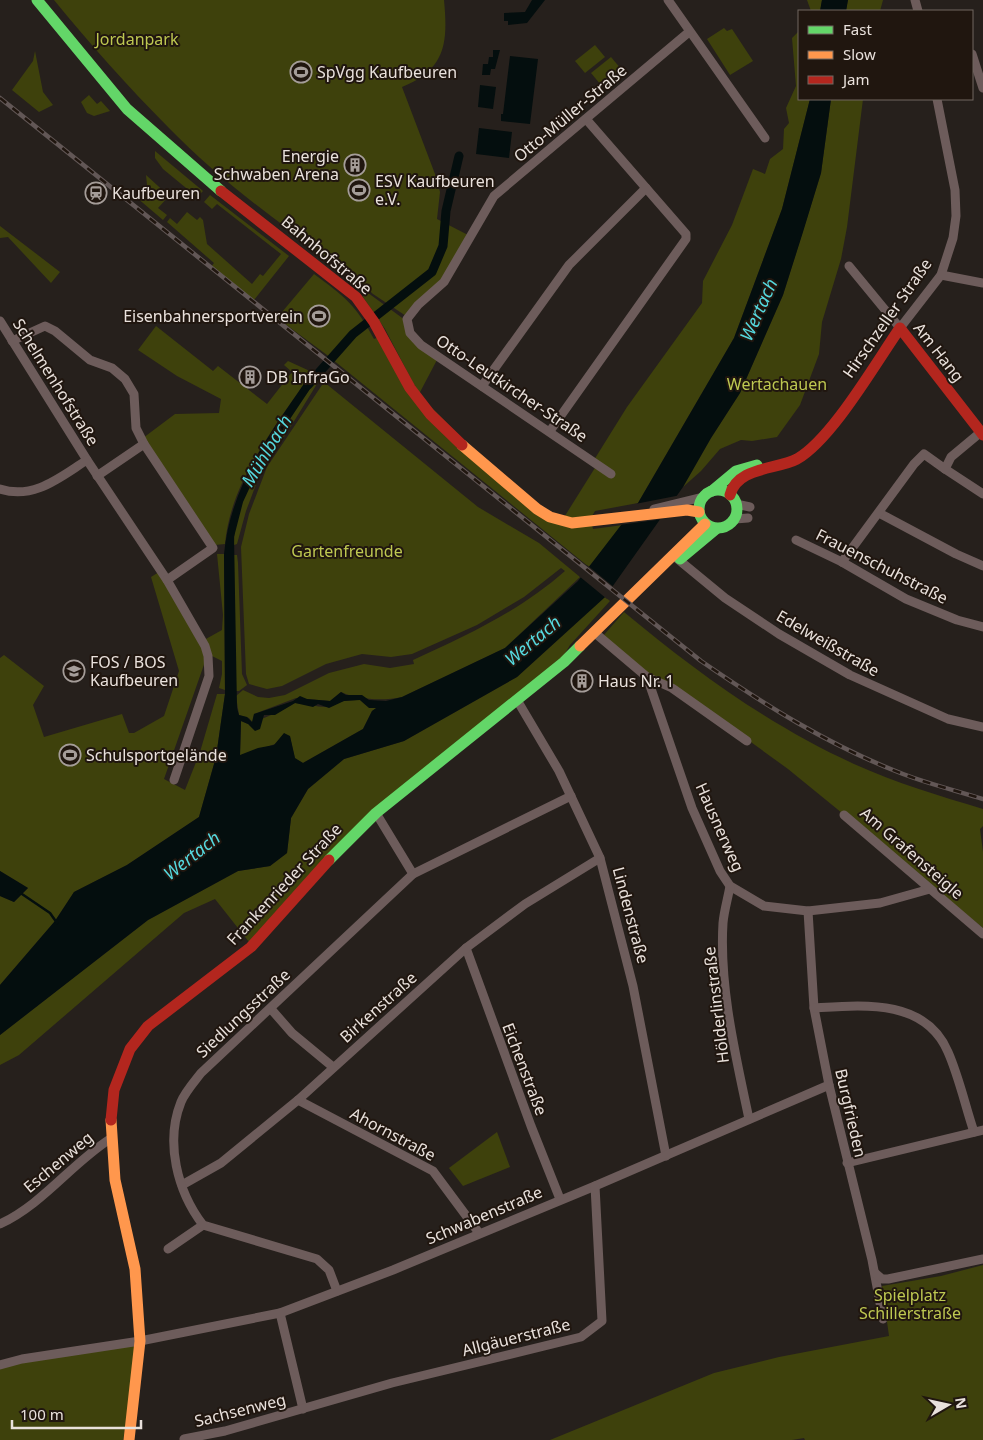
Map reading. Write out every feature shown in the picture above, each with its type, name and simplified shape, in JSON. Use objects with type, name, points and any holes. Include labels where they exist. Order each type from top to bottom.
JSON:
[{"type":"street","name":"Bahnhofstraße","points":[[37,0],[127,109],[215,186],[356,297],[374,322],[416,396],[430,414],[472,455],[537,509],[550,517],[572,523],[687,510],[699,512]]},
{"type":"street","points":[[668,0],[764,138]]},
{"type":"street","name":"Otto-Müller-Straße","points":[[407,319],[418,305],[444,282],[494,196],[689,32]]},
{"type":"street","points":[[973,57],[983,88]]},
{"type":"street","name":"Hirschzeller Straße","points":[[708,494],[738,474],[781,464],[804,454],[822,440],[900,328],[941,275],[953,238],[956,216],[955,190],[937,100]]},
{"type":"street","points":[[550,431],[686,239],[686,234],[586,119]]},
{"type":"street","points":[[482,386],[569,265],[646,188]]},
{"type":"street","name":"Am Hang","points":[[850,266],[982,434]]},
{"type":"street","points":[[941,275],[983,283]]},
{"type":"street","name":"Otto-Leutkircher-Straße","points":[[407,319],[410,333],[420,345],[611,474]]},
{"type":"street","name":"Schelmenhofstraße","points":[[0,321],[97,476],[167,580],[208,656],[209,676],[174,780]]},
{"type":"street","points":[[12,340],[45,326],[90,360],[120,373],[134,394],[136,428],[144,444],[213,548],[167,580]]},
{"type":"street","points":[[945,469],[951,457],[982,434]]},
{"type":"street","points":[[97,476],[144,444]]},
{"type":"street","points":[[842,562],[914,464],[924,454],[983,494]]},
{"type":"street","name":"Schelmenhofstraße","points":[[0,489],[11,492],[40,489],[87,460]]},
{"type":"street","points":[[734,519],[732,487],[738,474]]},
{"type":"street","points":[[616,518],[722,491],[750,507]]},
{"type":"street","points":[[708,494],[699,512],[705,524],[716,529]]},
{"type":"street","points":[[879,513],[956,554],[983,566]]},
{"type":"street","points":[[517,700],[564,662],[643,584],[695,541],[716,529],[725,527],[734,519],[748,518]]},
{"type":"street","points":[[695,541],[705,524]]},
{"type":"street","name":"Frauenschuhstraße","points":[[796,540],[842,562],[906,599],[957,620],[983,627]]},
{"type":"street","name":"Edelweißstraße","points":[[676,558],[725,598],[779,634],[850,675],[948,719],[983,727]]},
{"type":"street","points":[[595,633],[647,677],[672,688],[747,741]]},
{"type":"street","name":"Hausnerweg","points":[[647,677],[692,808],[720,871],[730,886],[764,906],[808,911],[880,903],[930,889]]},
{"type":"street","name":"Lindenstraße","points":[[517,700],[559,770],[600,858],[633,986],[666,1156]]},
{"type":"street","name":"Frankenrieder Straße","points":[[128,1440],[135,1398],[140,1341],[135,1269],[115,1180],[110,1139],[114,1090],[130,1049],[148,1026],[251,947],[312,877],[376,813],[517,700]]},
{"type":"street","name":"Siedlungsstraße","points":[[203,1225],[191,1207],[182,1185],[174,1158],[173,1130],[182,1100],[201,1073],[413,874],[571,796]]},
{"type":"street","points":[[376,813],[413,874]]},
{"type":"street","name":"Am Grafensteigle","points":[[844,815],[983,934]]},
{"type":"street","name":"Birkenstraße","points":[[182,1185],[221,1163],[298,1100],[466,948],[525,904],[600,858]]},
{"type":"street","name":"Hölderlinstraße","points":[[730,886],[724,923],[724,972],[737,1059],[749,1119]]},
{"type":"street","name":"Burgfrieden","points":[[808,911],[814,1008],[829,1085],[875,1274],[883,1318]]},
{"type":"street","name":"Eichenstraße","points":[[466,948],[560,1200]]},
{"type":"street","points":[[814,1008],[858,1005],[904,1010],[931,1026],[948,1051],[979,1131],[847,1163]]},
{"type":"street","points":[[271,1009],[310,1050],[333,1067]]},
{"type":"street","name":"Schwabenstraße","points":[[0,1365],[22,1359],[140,1341],[280,1313],[595,1186],[829,1085]]},
{"type":"street","name":"Ahornstraße","points":[[298,1100],[433,1171],[479,1233]]},
{"type":"street","name":"Eschenweg","points":[[0,1224],[51,1190],[97,1148],[110,1139]]},
{"type":"street","name":"Allgäuerstraße","points":[[303,1409],[398,1382],[581,1337],[602,1321],[599,1231],[595,1186]]},
{"type":"street","points":[[168,1250],[203,1225],[316,1259],[329,1270],[337,1291]]},
{"type":"street","points":[[875,1274],[882,1279],[888,1280],[983,1259]]},
{"type":"street","points":[[280,1313],[303,1409]]},
{"type":"street","name":"Sachsenweg","points":[[184,1438],[225,1431],[303,1409]]},
{"type":"green space","name":"Jordanpark","points":[[54,0],[444,0],[445,29],[441,53],[436,63],[428,72],[402,87],[440,192],[437,219],[468,235],[441,280],[406,316],[373,294],[351,273],[351,275],[256,205],[189,148],[124,81]]},
{"type":"green space","points":[[807,0],[822,0],[820,10],[811,10]]},
{"type":"green space","points":[[848,0],[883,0],[880,10],[846,10]]},
{"type":"green space","points":[[724,28],[727,31],[732,29],[753,61],[730,75],[707,39]]},
{"type":"green space","points":[[798,32],[798,100],[810,100],[782,209],[734,338],[638,503],[595,511],[591,518],[563,519],[598,463],[594,460],[627,407],[702,303],[703,281],[732,225],[753,169],[765,174],[770,159],[783,149],[784,129],[789,123],[786,108],[796,86],[792,38]]},
{"type":"green space","points":[[595,45],[605,57],[585,73],[575,61]]},
{"type":"green space","points":[[35,51],[43,92],[53,105],[39,112],[12,90],[33,61]]},
{"type":"green space","points":[[611,57],[621,69],[601,85],[591,73]]},
{"type":"green space","points":[[89,95],[97,104],[101,101],[110,111],[94,116],[87,113],[81,102]]},
{"type":"green space","name":"Wertachauen","points":[[831,100],[863,100],[847,227],[841,259],[822,322],[819,354],[800,405],[777,437],[752,441],[741,440],[720,449],[701,471],[683,487],[740,393],[783,295],[821,173]]},
{"type":"green space","points":[[155,151],[203,191],[197,197],[163,169],[155,158]]},
{"type":"green space","points":[[146,175],[169,196],[158,208],[167,215],[163,220],[136,197],[148,195]]},
{"type":"green space","points":[[210,195],[289,256],[254,300],[211,267],[214,263],[167,222],[170,218],[177,224],[187,212],[197,220],[200,217],[203,220],[207,244],[252,284],[260,274],[263,276],[281,254],[217,204],[212,209],[204,202]]},
{"type":"green space","points":[[0,226],[60,272],[51,283],[8,237],[0,238]]},
{"type":"green space","points":[[314,274],[334,289],[355,309],[374,339],[379,337],[400,376],[535,511],[592,525],[593,529],[623,525],[589,567],[327,355],[277,318]]},
{"type":"green space","points":[[364,290],[405,320],[408,334],[438,358],[419,394],[385,329],[363,297]]},
{"type":"green space","points":[[156,326],[213,371],[218,366],[267,404],[292,372],[284,365],[288,361],[312,372],[258,453],[246,475],[236,497],[229,520],[225,544],[215,545],[143,438],[175,414],[219,413],[221,399],[177,376],[138,350]]},
{"type":"green space","points":[[318,377],[320,379],[288,431],[263,466],[246,511],[237,544],[234,545],[236,524],[242,502],[252,480],[278,435]]},
{"type":"green space","name":"Gartenfreunde","points":[[324,382],[478,507],[539,543],[580,577],[505,648],[402,697],[371,699],[355,697],[341,692],[330,701],[296,698],[254,714],[253,723],[249,718],[239,715],[236,696],[243,690],[258,697],[269,698],[285,695],[329,673],[364,664],[390,668],[414,664],[413,660],[511,610],[565,571],[561,568],[524,597],[477,625],[412,654],[391,657],[362,654],[326,664],[282,686],[267,689],[249,684],[246,674],[241,547],[249,514],[267,467]]},
{"type":"green space","points":[[217,554],[224,554],[225,690],[219,688],[222,661],[210,655],[204,640],[222,630],[223,615]]},
{"type":"green space","points":[[234,555],[237,555],[238,563],[242,674],[247,685],[239,691],[235,691]]},
{"type":"green space","points":[[159,572],[207,656],[164,779],[185,790],[200,752],[217,694],[225,694],[216,757],[199,817],[127,865],[74,892],[55,921],[0,985],[0,896],[14,902],[28,888],[0,871],[0,658],[4,655],[44,686],[33,705],[44,737],[122,714],[129,733],[134,733],[164,716],[179,671],[151,577]]},
{"type":"green space","points":[[605,597],[610,601],[570,645],[561,660],[425,768],[249,942],[215,899],[184,913],[19,1055],[0,1065],[0,1035],[148,920],[238,871],[270,866],[287,853],[291,818],[308,789],[344,759],[404,741],[517,677]]},
{"type":"green space","points":[[624,612],[706,676],[793,733],[870,771],[918,789],[983,809],[983,826],[980,829],[983,852],[983,928],[788,769],[737,732],[648,676],[603,636]]},
{"type":"green space","points":[[360,700],[367,706],[378,708],[372,711],[363,729],[303,763],[295,759],[290,737],[240,756],[241,721],[248,724],[295,703],[326,707],[339,702]]},
{"type":"green space","points":[[497,1132],[510,1167],[463,1186],[449,1168]]},
{"type":"green space","name":"Spielplatz Schillerstraße","points":[[983,1265],[983,1440],[805,1440],[804,1438],[792,1440],[550,1440],[714,1373],[779,1357],[889,1336],[882,1286],[941,1276]]},
{"type":"green space","points":[[136,1343],[131,1398],[123,1440],[0,1440],[0,1368],[22,1362]]},
{"type":"water","points":[[532,0],[545,0],[527,23],[508,25],[508,21],[504,21],[504,13],[525,12]]},
{"type":"water","points":[[822,0],[848,0],[846,10],[820,10]]},
{"type":"water","points":[[493,50],[500,50],[495,69],[491,69],[490,75],[482,75],[483,64],[488,64],[489,57],[493,57]]},
{"type":"water","points":[[510,56],[538,59],[530,124],[501,121]]},
{"type":"water","points":[[480,85],[496,87],[493,109],[478,107]]},
{"type":"water","name":"Wertach","points":[[810,100],[831,100],[821,173],[803,232],[783,295],[740,393],[683,487],[605,597],[517,677],[404,741],[344,759],[308,789],[291,818],[287,853],[270,866],[238,871],[148,920],[0,1035],[0,985],[55,921],[74,892],[127,865],[199,817],[216,757],[225,694],[224,554],[228,528],[235,503],[256,458],[312,372],[318,377],[262,461],[243,502],[234,537],[237,708],[239,715],[247,717],[252,722],[254,714],[293,701],[300,696],[307,699],[330,701],[341,692],[346,695],[362,695],[369,700],[386,701],[402,697],[505,648],[578,581],[638,503],[734,338],[782,209]],"holes":[[[360,700],[369,708],[376,708],[372,711],[363,729],[303,763],[295,758],[290,736],[284,733],[274,745],[258,748],[240,755],[241,721],[248,724],[255,731],[260,729],[264,715],[275,715],[295,703],[313,707],[318,704],[329,708],[344,701]]]},
{"type":"water","points":[[479,128],[512,132],[509,158],[476,154]]},
{"type":"water","points":[[0,871],[28,888],[14,902],[0,896]]},
{"type":"pier","points":[[681,495],[664,519],[619,525],[635,504]]},
{"type":"pier","points":[[587,565],[615,588],[607,599],[579,576]]},
{"type":"waterway","name":"Mühlbach","points":[[308,385],[353,334],[432,272],[443,246],[446,211],[459,156]]},
{"type":"waterway","points":[[19,892],[50,913],[57,923]]},
{"type":"railway","points":[[0,98],[701,661],[774,709],[850,751],[913,778],[983,799]]},
{"type":"traffic: fast","points":[[37,0],[127,109],[221,191]]},
{"type":"traffic: fast","points":[[712,491],[736,471],[757,465]]},
{"type":"traffic: fast","points":[[718,490],[732,495],[737,509],[732,523],[718,528],[704,523],[699,509],[704,495],[718,490]]},
{"type":"traffic: fast","points":[[680,559],[716,529]]},
{"type":"traffic: fast","points":[[329,860],[376,813],[564,662],[580,646]]},
{"type":"traffic: slow","points":[[462,445],[537,509],[550,517],[572,523],[687,510],[699,512]]},
{"type":"traffic: slow","points":[[580,646],[705,524]]},
{"type":"traffic: slow","points":[[111,1120],[115,1180],[135,1269],[140,1341],[129,1440]]},
{"type":"traffic: jam","points":[[221,191],[356,297],[374,322],[410,388],[430,414],[462,445]]},
{"type":"traffic: jam","points":[[730,495],[734,486],[748,474],[788,463],[810,449],[838,418],[900,328],[983,435]]},
{"type":"traffic: jam","points":[[111,1120],[114,1090],[130,1049],[148,1026],[251,947],[329,860]]},
{"type":"place","name":"SpVgg Kaufbeuren","points":[[301,72]]},
{"type":"place","name":"Energie Schwaben Arena","points":[[355,165]]},
{"type":"place","name":"ESV Kaufbeuren e.V.","points":[[359,190]]},
{"type":"place","name":"Kaufbeuren","points":[[96,193]]},
{"type":"place","name":"Eisenbahnersportverein","points":[[319,316]]},
{"type":"place","name":"DB InfraGo","points":[[250,377]]},
{"type":"place","name":"FOS / BOS Kaufbeuren","points":[[74,671]]},
{"type":"place","name":"Haus Nr. 1","points":[[582,681]]},
{"type":"place","name":"Schulsportgelände","points":[[70,755]]}]
